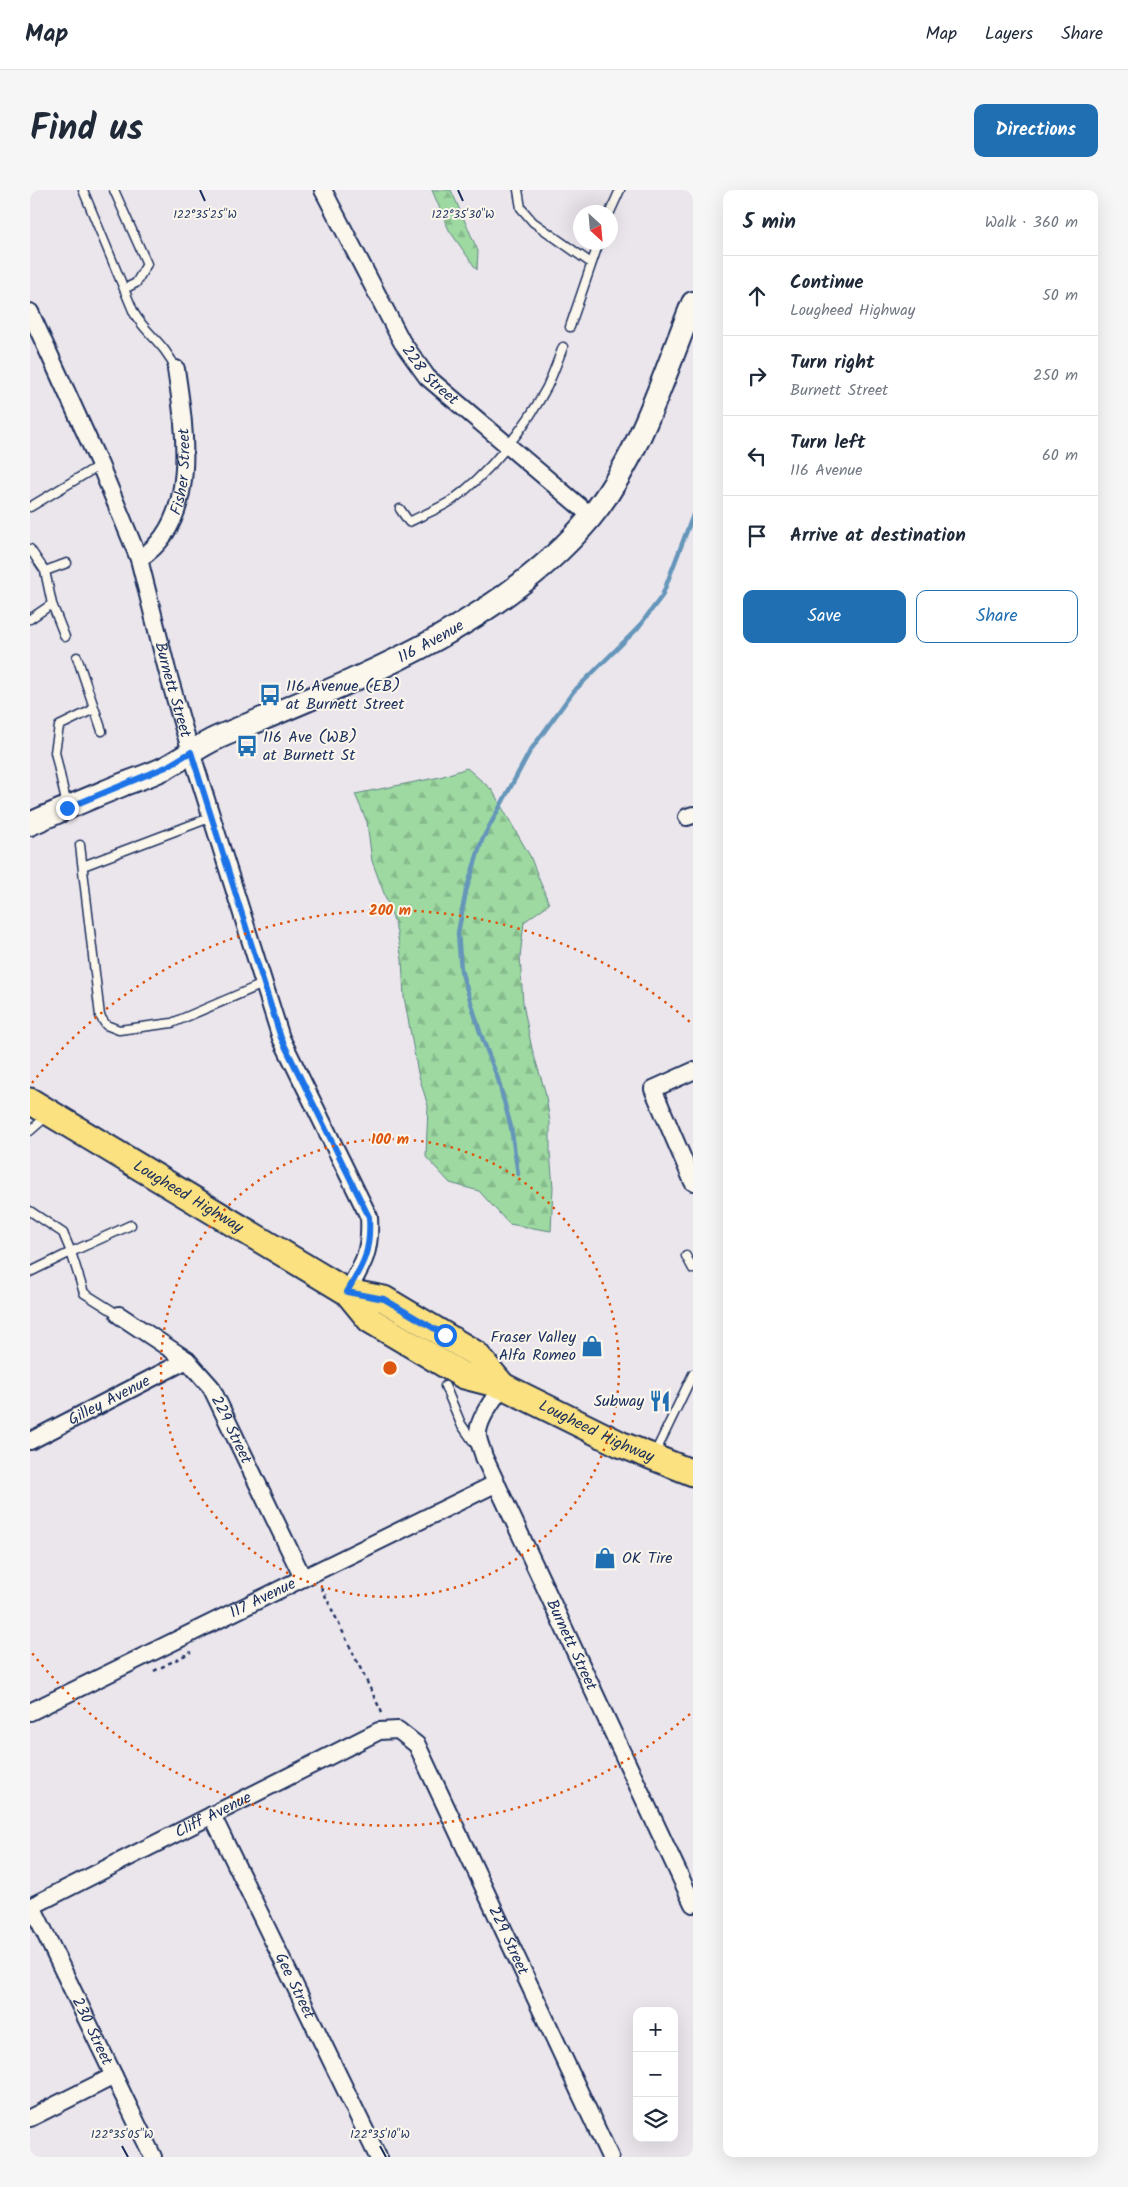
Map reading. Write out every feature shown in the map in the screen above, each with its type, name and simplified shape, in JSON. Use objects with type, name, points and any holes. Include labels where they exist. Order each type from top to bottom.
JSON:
[{"type":"main road","name":"Lougheed Highway","points":[[40,1107],[347,1292],[370,1320],[464,1376],[503,1386],[586,1428],[693,1473]]},
{"type":"street","name":"228 Street","points":[[323,190],[388,316],[415,363],[427,377],[591,516]]},
{"type":"street","name":"116 Avenue","points":[[30,824],[166,767],[216,738],[360,677],[452,631],[529,576],[573,536],[591,516],[634,449],[693,302]]},
{"type":"street","name":"Burnett Street","points":[[30,312],[36,341],[100,465],[139,559],[167,670],[191,752],[281,1038],[369,1217],[371,1239],[364,1262],[347,1292]]},
{"type":"street","name":"Fisher Street","points":[[139,559],[155,548],[165,534],[177,509],[183,485],[183,416],[176,369]]},
{"type":"street","points":[[693,1071],[653,1089],[693,1182]]},
{"type":"street","name":"229 Street","points":[[120,1314],[187,1360],[211,1387],[304,1578]]},
{"type":"street","name":"Gilley Avenue","points":[[30,1441],[187,1360]]},
{"type":"street","name":"Burnett Street","points":[[503,1386],[488,1406],[479,1429],[478,1436],[484,1457],[693,1904]]},
{"type":"street","name":"117 Avenue","points":[[30,1712],[495,1484]]},
{"type":"street","name":"229 Street","points":[[393,1730],[417,1745],[610,2157]]},
{"type":"street","name":"Cliff Avenue","points":[[31,1906],[379,1731],[393,1730]]},
{"type":"street","name":"Gee Street","points":[[212,1815],[378,2157]]},
{"type":"street","name":"230 Street","points":[[31,1906],[153,2157]]},
{"type":"street","points":[[30,2118],[114,2076]]},
{"type":"lane","points":[[83,190],[124,289],[141,324],[164,347],[176,369]]},
{"type":"lane","points":[[114,190],[147,264],[136,283],[124,289]]},
{"type":"lane","points":[[518,190],[521,208],[533,222],[591,263]]},
{"type":"lane","points":[[613,205],[620,190]]},
{"type":"lane","points":[[570,327],[596,250]]},
{"type":"lane","points":[[400,509],[409,522],[449,502],[480,477],[507,445],[539,401],[563,347]]},
{"type":"lane","points":[[30,507],[100,465]]},
{"type":"lane","points":[[30,549],[45,571],[52,604],[65,637]]},
{"type":"lane","points":[[45,571],[68,563]]},
{"type":"lane","points":[[30,619],[52,604]]},
{"type":"lane","points":[[77,657],[102,731]]},
{"type":"lane","points":[[67,808],[56,752],[58,726],[94,709]]},
{"type":"lane","points":[[82,866],[212,817]]},
{"type":"lane","points":[[80,845],[100,1016],[106,1025],[119,1030],[172,1023],[263,984]]},
{"type":"lane","points":[[30,1131],[40,1107]]},
{"type":"lane","points":[[30,1211],[63,1233],[72,1252],[84,1293],[120,1314]]},
{"type":"lane","points":[[30,1272],[131,1225]]},
{"type":"lane","points":[[686,1256],[693,1269]]},
{"type":"lane","points":[[654,1456],[693,1374]]},
{"type":"lane","points":[[445,1386],[461,1424],[484,1457]]},
{"type":"path","points":[[320,1585],[384,1717],[393,1730]]},
{"type":"green space","points":[[432,190],[451,190],[478,251],[477,270],[449,230]]},
{"type":"green space","points":[[467,768],[492,790],[530,856],[549,904],[524,922],[520,957],[523,1004],[532,1049],[545,1091],[550,1122],[553,1187],[551,1231],[509,1224],[479,1191],[450,1183],[426,1157],[428,1106],[418,1073],[404,997],[402,959],[395,923],[372,861],[367,822],[355,794],[440,777]]},
{"type":"waterway","points":[[518,1174],[511,1127],[498,1079],[480,1032],[461,970],[458,933],[466,891],[482,840],[530,751],[573,692],[637,629],[662,596],[693,515]]},
{"type":"place","name":"116 Avenue (EB) at Burnett Street","points":[[270,695]]},
{"type":"place","name":"116 Ave (WB) at Burnett St","points":[[247,746]]},
{"type":"place","name":"Fraser Valley Alfa Romeo","points":[[592,1346]]},
{"type":"place","name":"Subway","points":[[660,1401]]},
{"type":"place","name":"OK Tire","points":[[605,1558]]},
{"type":"route","points":[[67,808],[166,767],[191,752],[281,1038],[369,1217],[371,1239],[364,1262],[347,1292],[384,1299],[445,1335]]}]
